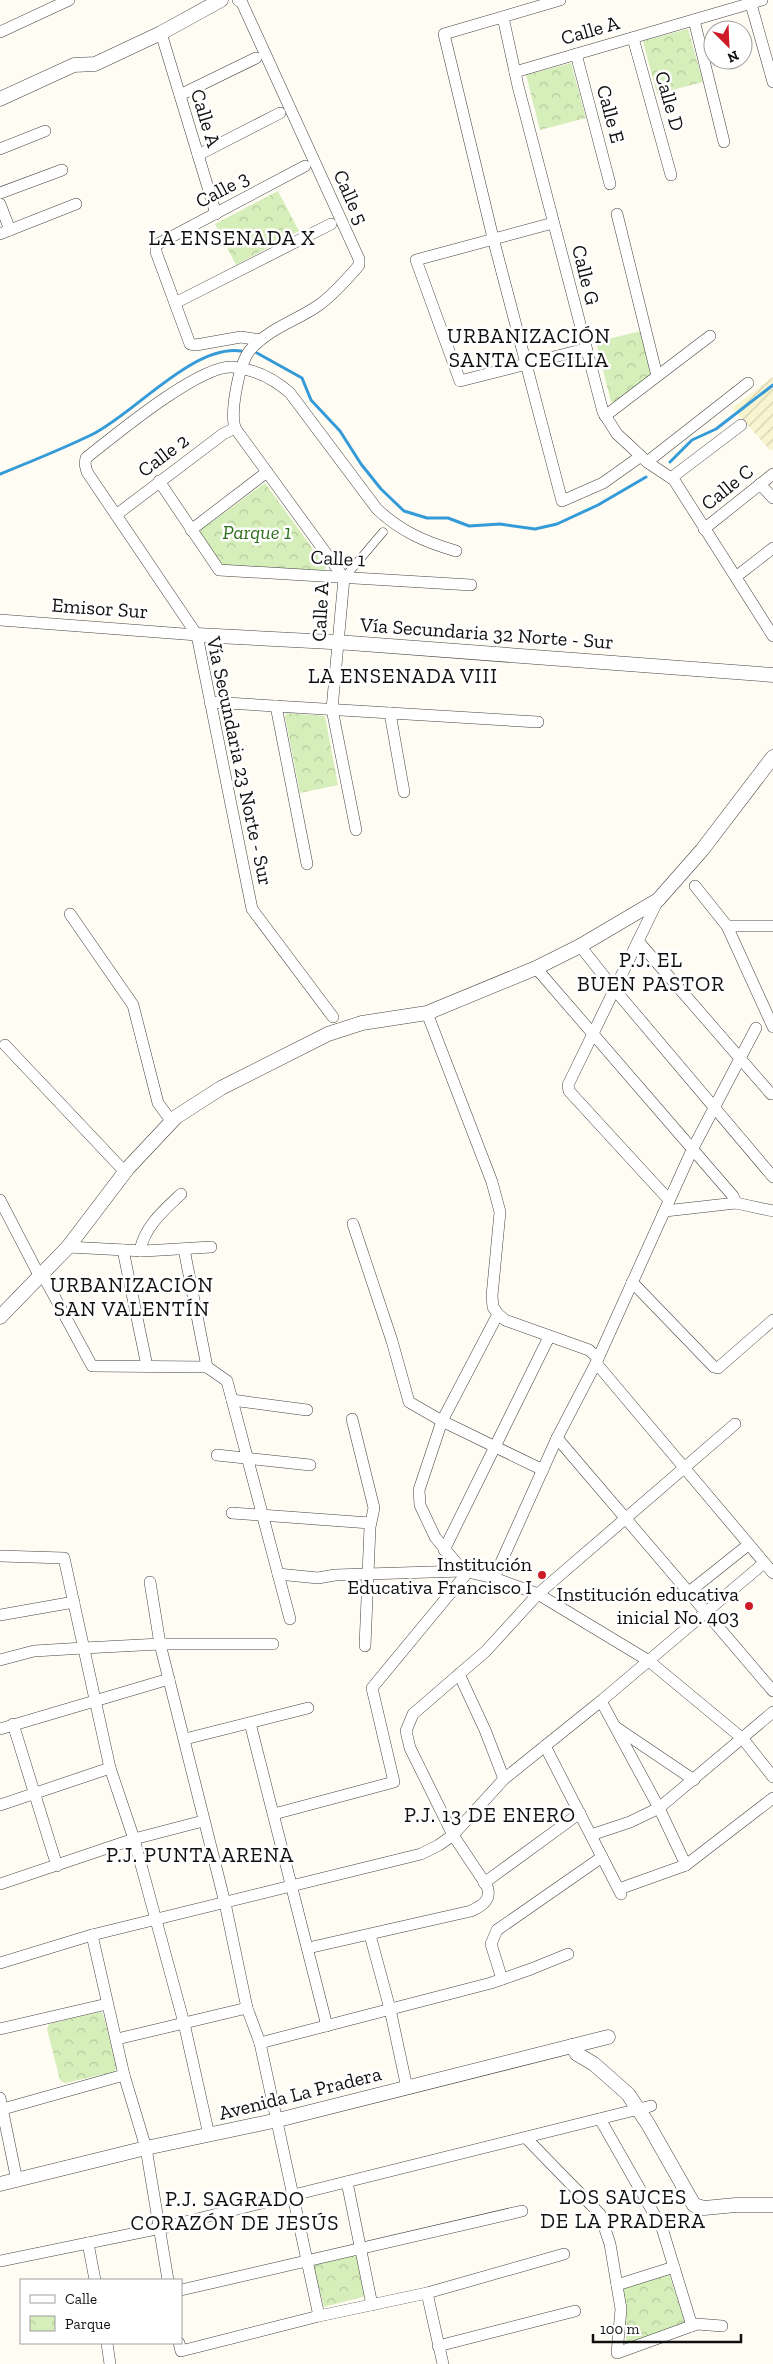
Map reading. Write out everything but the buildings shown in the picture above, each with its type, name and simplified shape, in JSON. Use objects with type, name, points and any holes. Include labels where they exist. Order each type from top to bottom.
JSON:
[{"type":"street","points":[[0,32],[69,0]]},
{"type":"street","points":[[0,99],[74,65],[95,64],[161,33],[221,0]]},
{"type":"street","name":"Calle 5","points":[[238,0],[242,3],[359,259],[359,265],[355,270],[320,304],[260,340],[250,350],[242,370]]},
{"type":"street","points":[[560,0],[444,34],[493,238],[562,501],[603,483],[644,459],[748,383]]},
{"type":"street","points":[[757,2],[773,82]]},
{"type":"street","name":"Calle A","points":[[515,72],[757,2]]},
{"type":"street","name":"Calle G","points":[[503,17],[515,72],[585,349],[605,416],[618,434],[644,459],[674,480],[704,529],[770,622],[773,636]]},
{"type":"street","points":[[694,20],[724,142]]},
{"type":"street","name":"Calle A","points":[[161,33],[216,214]]},
{"type":"street","name":"Calle D","points":[[633,38],[671,175]]},
{"type":"street","name":"Calle E","points":[[576,54],[610,184]]},
{"type":"street","points":[[180,95],[256,58]]},
{"type":"street","points":[[198,155],[280,113]]},
{"type":"street","points":[[0,149],[45,131]]},
{"type":"street","name":"Calle 3","points":[[175,303],[156,252],[156,245],[305,166]]},
{"type":"street","points":[[0,194],[62,170]]},
{"type":"street","points":[[0,204],[5,232],[76,204]]},
{"type":"street","points":[[617,214],[657,376]]},
{"type":"street","points":[[553,222],[416,260],[460,381],[585,349]]},
{"type":"street","points":[[260,340],[240,337],[196,345],[190,344],[175,303],[331,224]]},
{"type":"street","points":[[605,416],[710,336]]},
{"type":"street","name":"Vía Secundaria 23 Norte - Sur","points":[[242,370],[230,367],[216,370],[187,382],[86,458],[85,464],[87,472],[197,635],[252,909],[332,1017]]},
{"type":"street","points":[[235,428],[232,420],[242,370],[274,379],[290,393],[377,509],[390,521],[428,543],[456,551]]},
{"type":"street","points":[[671,478],[741,424]]},
{"type":"street","name":"Calle A","points":[[235,428],[344,578],[332,709],[356,830]]},
{"type":"street","name":"Calle 2","points":[[116,514],[224,434],[235,428]]},
{"type":"street","points":[[191,530],[267,472]]},
{"type":"street","name":"Calle C","points":[[704,529],[773,474]]},
{"type":"street","name":"Calle 1","points":[[159,481],[218,570],[472,585]]},
{"type":"street","points":[[760,484],[773,498]]},
{"type":"street","points":[[344,578],[382,532]]},
{"type":"street","points":[[737,576],[773,548]]},
{"type":"street","name":"Emisor Sur","points":[[0,620],[197,635]]},
{"type":"street","name":"Vía Secundaria 32 Norte - Sur","points":[[197,635],[337,643],[773,675]]},
{"type":"street","points":[[210,702],[538,722]]},
{"type":"street","points":[[276,706],[307,864]]},
{"type":"street","points":[[390,713],[404,792]]},
{"type":"street","points":[[667,1205],[570,1091],[570,1079],[658,900],[702,850],[773,757]]},
{"type":"street","points":[[695,886],[727,926],[773,1027]]},
{"type":"street","points":[[0,1317],[68,1247],[125,1172],[172,1122],[221,1088],[328,1034],[362,1023],[427,1013],[536,968],[580,946],[658,900]]},
{"type":"street","points":[[70,914],[133,1005],[158,1103],[172,1122]]},
{"type":"street","points":[[727,926],[773,926]]},
{"type":"street","points":[[638,941],[771,1094]]},
{"type":"street","points":[[580,946],[614,990],[773,1177]]},
{"type":"street","points":[[536,968],[733,1196],[736,1203]]},
{"type":"street","points":[[427,1013],[492,1182],[500,1212],[492,1296],[493,1307],[505,1320],[589,1350],[773,1574]]},
{"type":"street","points":[[494,1578],[557,1438],[597,1360],[692,1150],[756,1028]]},
{"type":"street","points":[[5,1045],[125,1172]]},
{"type":"street","points":[[140,1251],[142,1241],[158,1217],[181,1194]]},
{"type":"street","points":[[0,1200],[40,1277],[46,1280],[92,1366],[206,1367],[227,1381],[290,1619]]},
{"type":"street","points":[[667,1205],[736,1203],[773,1211]]},
{"type":"street","points":[[353,1224],[400,1366],[408,1400],[442,1421],[543,1470]]},
{"type":"street","points":[[68,1247],[140,1251],[211,1247]]},
{"type":"street","points":[[184,1249],[206,1367]]},
{"type":"street","points":[[123,1250],[146,1366]]},
{"type":"street","points":[[632,1282],[714,1367],[718,1368],[773,1320]]},
{"type":"street","points":[[465,1572],[444,1550],[427,1522],[420,1505],[419,1490],[442,1421],[498,1314]]},
{"type":"street","points":[[444,1550],[549,1337]]},
{"type":"street","points":[[232,1400],[307,1410]]},
{"type":"street","points":[[352,1419],[374,1508],[370,1523],[365,1646]]},
{"type":"street","points":[[308,1948],[471,1911],[482,1906],[487,1899],[488,1891],[453,1835],[410,1748],[406,1731],[413,1714],[486,1651],[538,1594],[735,1424]]},
{"type":"street","points":[[557,1438],[773,1691]]},
{"type":"street","points":[[217,1455],[310,1465]]},
{"type":"street","points":[[232,1513],[370,1523]]},
{"type":"street","points":[[689,1592],[748,1545]]},
{"type":"street","points":[[0,1556],[64,1558],[110,1768],[134,1839],[184,2023],[209,2135]]},
{"type":"street","points":[[0,1963],[92,1935],[421,1854],[439,1845],[453,1835],[504,1778],[601,1701],[764,1563]]},
{"type":"street","points":[[274,1814],[394,1782],[372,1688],[465,1572]]},
{"type":"street","points":[[278,1574],[318,1578],[335,1575],[465,1572],[494,1578],[538,1594],[649,1661],[743,1739],[773,1777]]},
{"type":"street","points":[[150,1582],[160,1644],[225,1903],[247,2008],[260,2042],[319,2316]]},
{"type":"street","points":[[0,1615],[74,1602]]},
{"type":"street","points":[[0,1660],[34,1651],[84,1648],[160,1644],[273,1644]]},
{"type":"street","points":[[459,1674],[485,1730],[504,1778]]},
{"type":"street","points":[[0,1729],[169,1679]]},
{"type":"street","points":[[601,1701],[659,1808],[686,1865]]},
{"type":"street","points":[[185,1739],[308,1708]]},
{"type":"street","points":[[591,1835],[630,1822],[659,1808],[773,1712]]},
{"type":"street","points":[[250,1723],[327,2026]]},
{"type":"street","points":[[13,1724],[57,1866]]},
{"type":"street","points":[[615,1726],[694,1780]]},
{"type":"street","points":[[545,1746],[620,1892],[686,1865],[773,1798]]},
{"type":"street","points":[[0,1805],[33,1792],[110,1768]]},
{"type":"street","points":[[484,1883],[580,1813]]},
{"type":"street","points":[[0,1884],[134,1839],[203,1821]]},
{"type":"street","points":[[502,1979],[491,1944],[497,1930],[602,1857]]},
{"type":"street","points":[[370,1934],[390,2009],[407,2088]]},
{"type":"street","points":[[92,1935],[124,2075],[146,2148],[161,2228],[168,2279]]},
{"type":"street","points":[[260,2042],[502,1979],[568,1954]]},
{"type":"street","points":[[0,2029],[107,2004]]},
{"type":"street","points":[[117,2039],[247,2008]]},
{"type":"street","name":"Avenida La Pradera","points":[[0,2184],[146,2148],[278,2120],[608,2037]]},
{"type":"street","points":[[572,2046],[577,2054],[594,2064],[645,2108],[694,2205],[700,2208],[736,2205],[773,2206]]},
{"type":"street","points":[[17,2180],[1,2104],[124,2075]]},
{"type":"street","points":[[0,2261],[161,2228],[645,2108]]},
{"type":"street","points":[[600,2119],[662,2228],[692,2326]]},
{"type":"street","points":[[526,2138],[600,2214],[610,2244],[621,2309],[617,2353],[697,2324],[722,2326]]},
{"type":"street","points":[[346,2182],[372,2306]]},
{"type":"street","points":[[182,2290],[522,2211]]},
{"type":"street","points":[[88,2243],[95,2279]]},
{"type":"street","points":[[179,2344],[181,2351],[319,2316],[426,2293],[564,2254]]},
{"type":"street","points":[[617,2285],[674,2267]]},
{"type":"street","points":[[426,2293],[443,2364]]},
{"type":"street","points":[[438,2346],[575,2311]]},
{"type":"street","points":[[107,2344],[110,2364]]},
{"type":"shaded area","points":[[773,377],[773,450],[770,450],[732,408]]},
{"type":"green space","points":[[688,29],[703,82],[657,94],[643,41]]},
{"type":"green space","points":[[571,63],[586,118],[540,130],[526,75]]},
{"type":"green space","points":[[278,191],[299,231],[236,265],[215,224]]},
{"type":"green space","points":[[641,331],[654,373],[616,402],[611,402],[596,342]]},
{"type":"green space","name":"Parque 1","points":[[265,483],[326,567],[323,572],[222,566],[199,531]]},
{"type":"green space","points":[[287,713],[325,716],[338,785],[300,793],[285,716]]},
{"type":"green space","points":[[100,2012],[103,2014],[117,2067],[114,2072],[65,2083],[60,2080],[47,2029],[49,2024]]},
{"type":"green space","points":[[356,2252],[366,2296],[324,2307],[312,2262]]},
{"type":"green space","points":[[669,2273],[685,2323],[631,2345],[626,2339],[623,2287]]},
{"type":"waterway","points":[[0,474],[91,435],[108,425],[184,369],[203,358],[222,352],[241,351]]},
{"type":"waterway","points":[[257,353],[302,378],[311,400],[340,431],[361,464],[381,489],[404,511],[427,518],[448,518],[469,526],[500,524],[535,529],[557,524],[598,505],[646,477]]},
{"type":"waterway","points":[[670,462],[692,440],[716,429],[773,385]]},
{"type":"place","name":"Institución Educativa Francisco I","points":[[542,1575]]},
{"type":"place","name":"Institución educativa inicial No. 403","points":[[749,1606]]},
{"type":"district","name":"LA ENSENADA X","points":[[232,237]]},
{"type":"district","name":"URBANIZACIÓN SANTA CECILIA","points":[[529,347]]},
{"type":"district","name":"LA ENSENADA VIII","points":[[403,675]]},
{"type":"district","name":"P.J. EL BUEN PASTOR","points":[[651,971]]},
{"type":"district","name":"URBANIZACIÓN SAN VALENTÍN","points":[[132,1296]]},
{"type":"district","name":"P.J. 13 DE ENERO","points":[[490,1814]]},
{"type":"district","name":"P.J. PUNTA ARENA","points":[[200,1854]]},
{"type":"district","name":"LOS SAUCES DE LA PRADERA","points":[[623,2208]]},
{"type":"district","name":"P.J. SAGRADO CORAZÓN DE JESÚS","points":[[235,2210]]}]
